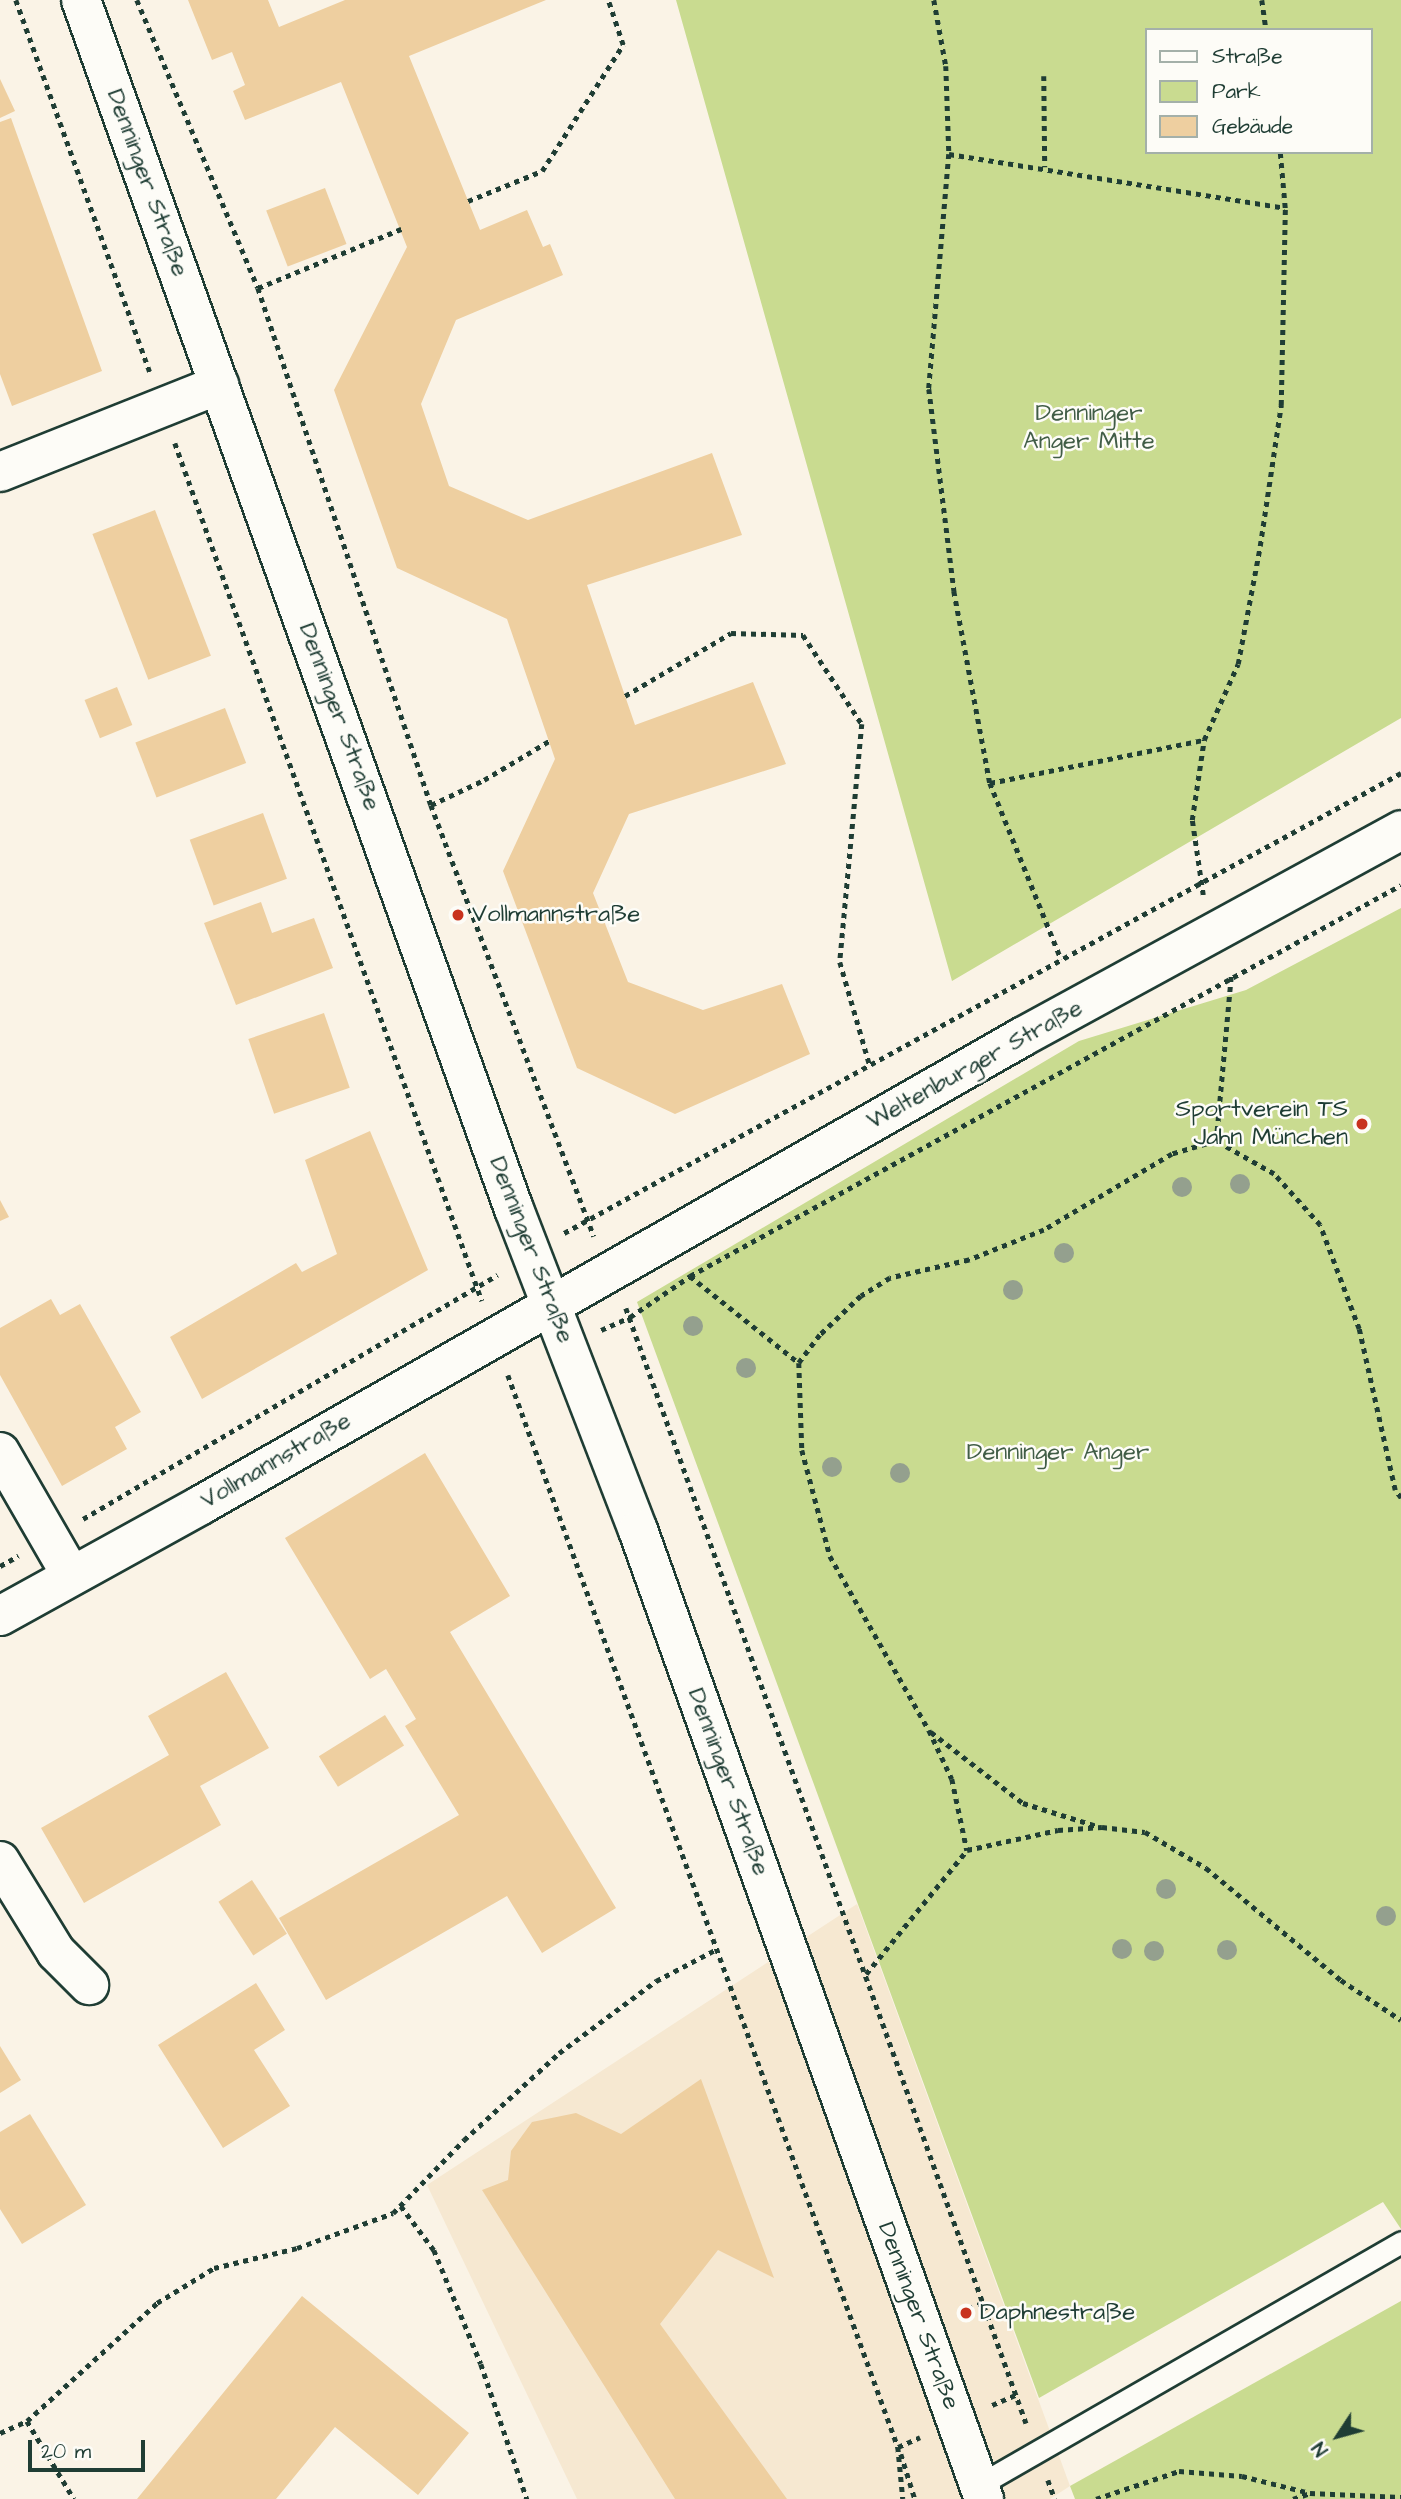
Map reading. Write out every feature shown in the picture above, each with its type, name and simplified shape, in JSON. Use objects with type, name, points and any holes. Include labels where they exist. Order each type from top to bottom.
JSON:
[{"type":"street","name":"Denninger Straße","points":[[81,0],[550,1304],[643,1542],[981,2492]]},
{"type":"street","points":[[0,472],[219,384]]},
{"type":"street","name":"Weltenburger Straße","points":[[550,1304],[1401,830]]},
{"type":"street","name":"Vollmannstraße","points":[[0,1616],[201,1505],[550,1304]]},
{"type":"street","points":[[0,1452],[71,1575]]},
{"type":"street","points":[[0,1861],[56,1952],[89,1985]]},
{"type":"lane","points":[[981,2492],[1401,2242]]},
{"type":"path","points":[[0,1566],[477,1287],[16,0]]},
{"type":"path","points":[[136,0],[258,288],[431,805],[484,954],[586,1219],[870,1066],[1061,958],[1401,773]]},
{"type":"path","points":[[468,201],[542,171],[623,45],[608,0]]},
{"type":"path","points":[[934,0],[947,66],[949,154],[929,389],[954,591],[989,783],[1061,958]]},
{"type":"path","points":[[1262,0],[1266,28]]},
{"type":"path","points":[[1044,76],[1045,167]]},
{"type":"path","points":[[949,154],[1045,167],[1286,208]]},
{"type":"path","points":[[1201,883],[1192,820],[1204,740],[1238,664],[1260,546],[1280,405],[1286,208],[1280,154]]},
{"type":"path","points":[[258,288],[401,229]]},
{"type":"path","points":[[625,696],[731,633],[803,635],[855,713],[862,724],[840,962],[870,1066]]},
{"type":"path","points":[[989,783],[1204,740]]},
{"type":"path","points":[[431,805],[484,780],[549,741]]},
{"type":"path","points":[[1016,2395],[630,1317],[690,1276],[1401,886]]},
{"type":"path","points":[[1210,934],[1232,977],[1216,1141]]},
{"type":"path","points":[[967,1850],[952,1779],[929,1730],[830,1556],[802,1450],[799,1363],[820,1335],[861,1296],[890,1278],[969,1260],[1044,1230],[1172,1154],[1216,1141],[1274,1174],[1320,1225],[1359,1329],[1395,1490],[1401,1498]]},
{"type":"path","points":[[690,1276],[799,1363]]},
{"type":"path","points":[[507,1374],[915,2499]]},
{"type":"path","points":[[929,1730],[1023,1803],[1102,1827],[1145,1832],[1206,1868],[1341,1980],[1401,2020]]},
{"type":"path","points":[[866,1974],[967,1850],[1058,1830],[1102,1827]]},
{"type":"path","points":[[0,2433],[27,2421],[157,2303],[214,2268],[297,2248],[393,2213],[464,2140],[559,2053],[656,1981],[717,1949]]},
{"type":"path","points":[[401,2206],[434,2250],[481,2364],[527,2499]]},
{"type":"path","points":[[958,2312],[983,2303]]},
{"type":"path","points":[[27,2421],[74,2499]]},
{"type":"path","points":[[898,2447],[903,2499]]},
{"type":"path","points":[[1096,2499],[1179,2471],[1242,2476],[1310,2493],[1401,2497]]},
{"type":"path","points":[[1293,2499],[1310,2493]]},
{"type":"shaded area","points":[[857,1904],[1070,2486],[1050,2499],[577,2499],[427,2185]]},
{"type":"green space","name":"Denninger Anger Mitte","points":[[676,0],[1401,0],[1401,718],[952,981]]},
{"type":"green space","name":"Denninger Anger","points":[[1401,908],[1401,2229],[1383,2202],[1039,2398],[637,1302],[1079,1041],[1246,990]]},
{"type":"green space","points":[[1401,2301],[1401,2499],[1075,2499],[1070,2486]]},
{"type":"building","points":[[188,0],[268,0],[279,27],[345,0],[546,0],[409,56],[480,230],[527,210],[543,247],[550,244],[563,275],[456,320],[421,404],[449,486],[528,520],[712,453],[742,535],[587,585],[635,725],[753,682],[786,764],[629,814],[593,893],[628,982],[703,1010],[782,984],[810,1054],[675,1114],[577,1068],[503,871],[555,759],[507,619],[397,568],[334,390],[407,247],[341,82],[245,120],[233,91],[245,85],[232,52],[212,60]]},
{"type":"building","points":[[0,79],[15,111],[0,118]]},
{"type":"building","points":[[11,118],[102,371],[12,406],[0,374],[0,122]]},
{"type":"building","points":[[325,188],[347,244],[288,267],[266,211]]},
{"type":"building","points":[[155,510],[211,656],[148,680],[92,534]]},
{"type":"building","points":[[117,687],[132,725],[100,738],[85,700]]},
{"type":"building","points":[[225,708],[246,763],[157,797],[135,742]]},
{"type":"building","points":[[263,813],[287,879],[214,905],[190,840]]},
{"type":"building","points":[[261,902],[272,933],[314,918],[333,968],[236,1005],[204,923]]},
{"type":"building","points":[[324,1013],[350,1088],[274,1114],[248,1039]]},
{"type":"building","points":[[370,1131],[428,1270],[202,1399],[170,1337],[296,1263],[302,1272],[337,1254],[305,1160]]},
{"type":"building","points":[[0,1200],[9,1217],[0,1221]]},
{"type":"building","points":[[51,1299],[60,1315],[80,1304],[141,1412],[115,1427],[127,1449],[62,1486],[0,1375],[0,1328]]},
{"type":"building","points":[[425,1453],[510,1596],[450,1632],[616,1908],[542,1953],[507,1896],[326,2000],[279,1918],[459,1815],[405,1726],[416,1719],[386,1669],[370,1679],[285,1538]]},
{"type":"building","points":[[226,1672],[269,1748],[200,1786],[221,1825],[84,1903],[41,1828],[169,1755],[148,1716]]},
{"type":"building","points":[[385,1715],[404,1746],[338,1787],[319,1756]]},
{"type":"building","points":[[252,1880],[287,1934],[253,1955],[218,1902]]},
{"type":"building","points":[[256,1983],[285,2030],[254,2050],[290,2106],[223,2148],[158,2045]]},
{"type":"building","points":[[0,2046],[21,2080],[0,2093]]},
{"type":"building","points":[[701,2079],[774,2278],[718,2250],[660,2324],[787,2499],[675,2499],[482,2190],[508,2180],[511,2151],[532,2122],[576,2113],[621,2134]]},
{"type":"building","points":[[30,2114],[86,2205],[22,2244],[0,2209],[0,2132]]},
{"type":"building","points":[[302,2296],[469,2433],[418,2495],[335,2427],[276,2499],[137,2499]]},
{"type":"place","name":"Vollmannstraße","points":[[458,915]]},
{"type":"place","name":"Sportverein TS Jahn München","points":[[1362,1124]]},
{"type":"place","name":"Daphnestraße","points":[[966,2313]]}]
